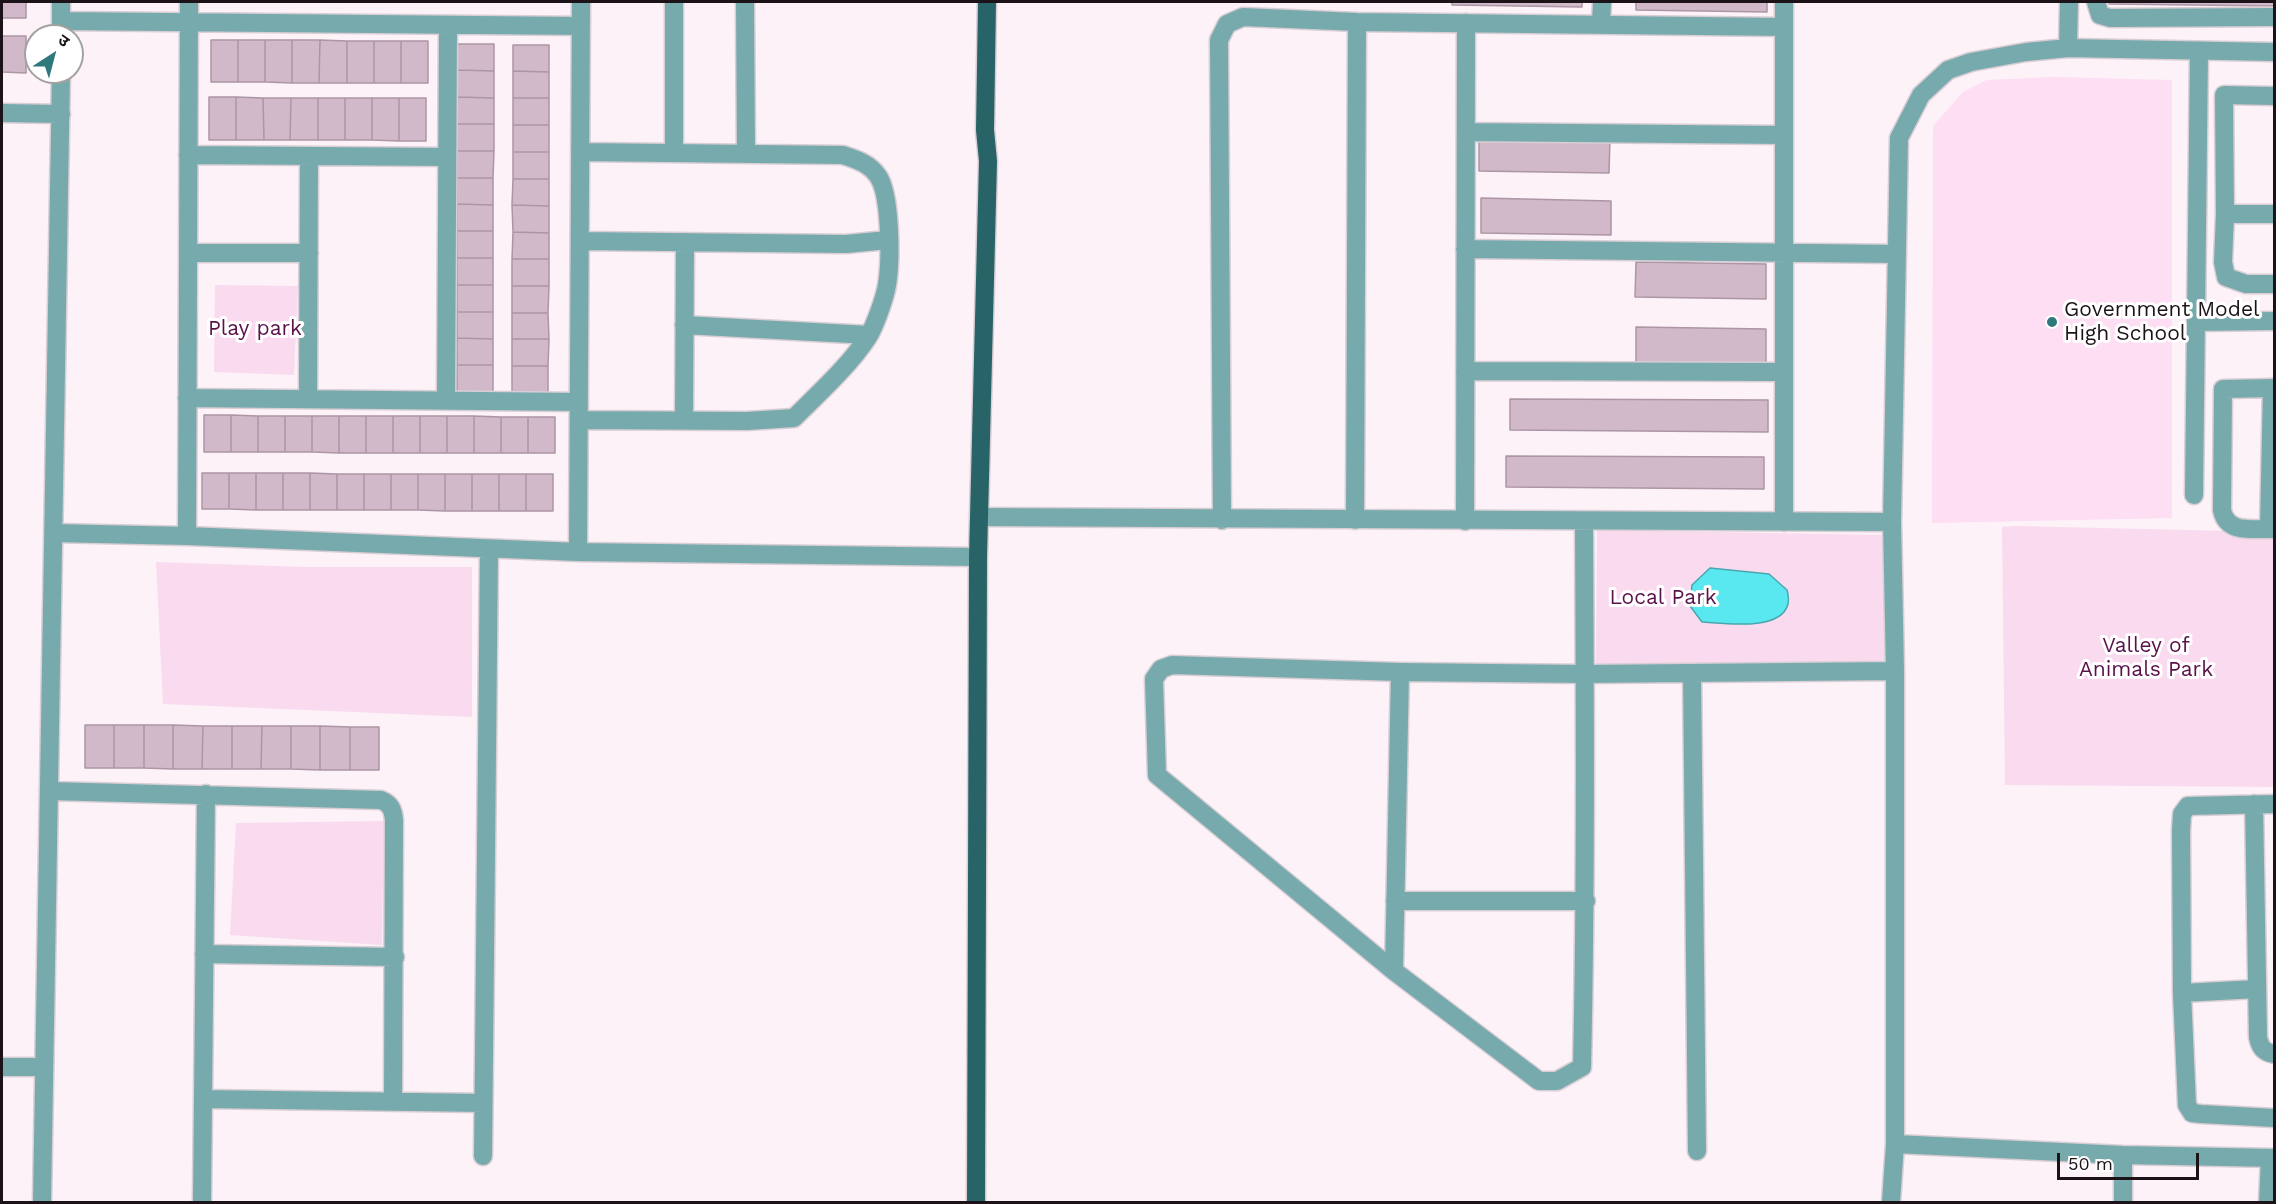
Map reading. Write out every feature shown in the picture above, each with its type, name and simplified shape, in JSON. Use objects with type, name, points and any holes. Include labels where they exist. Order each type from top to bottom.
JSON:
[{"type":"main road","points":[[976,1203],[978,557],[988,161],[985,130],[987,2]]},
{"type":"street","points":[[61,2],[61,24]]},
{"type":"street","points":[[187,536],[189,2]]},
{"type":"street","points":[[578,552],[581,2]]},
{"type":"street","points":[[674,2],[674,153]]},
{"type":"street","points":[[745,2],[746,154]]},
{"type":"street","points":[[1601,24],[1602,2]]},
{"type":"street","points":[[1784,2],[1784,522]]},
{"type":"street","points":[[2068,48],[2069,2]]},
{"type":"street","points":[[2096,2],[2100,15],[2110,18],[2274,17]]},
{"type":"street","points":[[1222,520],[1219,40],[1227,24],[1243,17],[1357,22],[1784,27]]},
{"type":"street","points":[[84,27],[189,22],[581,26]]},
{"type":"street","points":[[1355,520],[1357,22]]},
{"type":"street","points":[[1464,521],[1466,23]]},
{"type":"street","points":[[446,400],[448,25]]},
{"type":"street","points":[[1891,1203],[1895,1144],[1895,671],[1892,522],[1899,138],[1921,95],[1948,70],[1971,62],[2026,52],[2068,48],[2274,52]]},
{"type":"street","points":[[2194,495],[2199,51]]},
{"type":"street","points":[[42,1203],[61,84]]},
{"type":"street","points":[[2274,96],[2224,95],[2223,262],[2226,277],[2246,284],[2274,284]]},
{"type":"street","points":[[2,113],[60,114]]},
{"type":"street","points":[[1466,132],[1784,135]]},
{"type":"street","points":[[187,398],[446,400],[684,420],[747,421],[794,418],[829,383],[869,335],[887,285],[888,240],[887,201],[879,177],[866,163],[843,155],[580,152]]},
{"type":"street","points":[[188,155],[447,157]]},
{"type":"street","points":[[308,399],[309,156]]},
{"type":"street","points":[[2225,214],[2274,214]]},
{"type":"street","points":[[580,241],[846,244],[888,240]]},
{"type":"street","points":[[684,420],[685,242]]},
{"type":"street","points":[[1465,249],[1897,254]]},
{"type":"street","points":[[188,252],[309,253]]},
{"type":"street","points":[[2196,322],[2274,321]]},
{"type":"street","points":[[684,325],[869,335]]},
{"type":"street","points":[[1465,371],[1784,372]]},
{"type":"street","points":[[2273,388],[2272,529],[2237,528],[2228,525],[2222,510],[2223,389],[2273,388]]},
{"type":"street","points":[[980,518],[1892,522]]},
{"type":"street","points":[[1584,521],[1585,674],[1586,901],[1582,1067],[1557,1081],[1539,1081],[1394,971],[1157,775],[1154,679],[1161,669],[1173,665],[1400,672],[1585,674],[1895,671]]},
{"type":"street","points":[[54,533],[187,536],[578,552],[978,557]]},
{"type":"street","points":[[483,1156],[489,549]]},
{"type":"street","points":[[1394,971],[1400,672]]},
{"type":"street","points":[[1692,673],[1697,1151]]},
{"type":"street","points":[[50,791],[381,800],[387,803],[392,808],[394,820],[393,1102]]},
{"type":"street","points":[[202,1203],[206,794]]},
{"type":"street","points":[[2254,804],[2260,1045],[2265,1052],[2274,1054]]},
{"type":"street","points":[[2274,804],[2188,807],[2182,814],[2182,993],[2187,1105],[2192,1113],[2274,1118]]},
{"type":"street","points":[[1395,901],[1586,901]]},
{"type":"street","points":[[204,954],[395,957]]},
{"type":"street","points":[[2182,993],[2257,989]]},
{"type":"street","points":[[2,1067],[44,1067]]},
{"type":"street","points":[[203,1099],[483,1103]]},
{"type":"street","points":[[1895,1144],[2123,1155],[2272,1158],[2268,1203]]},
{"type":"street","points":[[2123,1155],[2123,1203]]},
{"type":"shaded area","name":"Government Model High School","points":[[2053,77],[2172,80],[2172,518],[1932,523],[1933,126],[1963,92],[1987,80]]},
{"type":"green space","name":"Play park","points":[[215,285],[298,286],[294,375],[214,372]]},
{"type":"green space","name":"Valley of Animals Park","points":[[2002,527],[2274,532],[2274,787],[2005,785]]},
{"type":"green space","name":"Local Park","points":[[1597,530],[1884,535],[1886,664],[1596,664]]},
{"type":"green space","points":[[156,562],[304,567],[472,567],[472,717],[163,704]]},
{"type":"green space","points":[[384,821],[382,945],[230,935],[236,823]]},
{"type":"water","points":[[1710,568],[1769,574],[1787,590],[1788,604],[1783,613],[1775,619],[1763,622],[1737,624],[1702,622],[1690,606],[1692,585]]},
{"type":"building","points":[[2,2],[26,2],[26,18],[2,18]]},
{"type":"building","points":[[1452,2],[1582,2],[1582,7],[1452,5]]},
{"type":"building","points":[[1636,2],[1767,2],[1767,12],[1636,10]]},
{"type":"building","points":[[2109,2],[2274,2],[2274,6],[2109,4]]},
{"type":"building","points":[[2,36],[24,36],[24,73],[2,72]]},
{"type":"building","points":[[211,40],[238,40],[238,82],[211,82]]},
{"type":"building","points":[[238,40],[265,40],[265,82],[238,82]]},
{"type":"building","points":[[265,40],[292,40],[292,83],[265,82]]},
{"type":"building","points":[[292,40],[320,40],[319,83],[292,83]]},
{"type":"building","points":[[320,40],[347,41],[347,83],[319,83]]},
{"type":"building","points":[[347,41],[374,41],[374,83],[347,83]]},
{"type":"building","points":[[374,41],[401,41],[401,83],[374,83]]},
{"type":"building","points":[[401,41],[428,41],[428,83],[401,83]]},
{"type":"building","points":[[457,44],[494,44],[494,71],[457,70]]},
{"type":"building","points":[[513,45],[549,45],[549,72],[513,71]]},
{"type":"building","points":[[457,70],[494,71],[494,98],[457,97]]},
{"type":"building","points":[[513,71],[549,72],[549,98],[513,98]]},
{"type":"building","points":[[209,97],[236,97],[236,140],[209,140]]},
{"type":"building","points":[[236,97],[263,98],[264,140],[236,140]]},
{"type":"building","points":[[457,97],[494,98],[494,124],[457,124]]},
{"type":"building","points":[[263,98],[291,98],[290,140],[264,140]]},
{"type":"building","points":[[291,98],[318,98],[318,140],[290,140]]},
{"type":"building","points":[[318,98],[345,98],[345,140],[318,140]]},
{"type":"building","points":[[345,98],[372,98],[372,140],[345,140]]},
{"type":"building","points":[[372,98],[399,98],[399,141],[372,140]]},
{"type":"building","points":[[399,98],[426,98],[426,141],[399,141]]},
{"type":"building","points":[[513,98],[549,98],[549,125],[513,125]]},
{"type":"building","points":[[457,124],[494,124],[494,151],[457,151]]},
{"type":"building","points":[[513,125],[549,125],[549,152],[513,152]]},
{"type":"building","points":[[1479,136],[1610,138],[1609,173],[1479,171]]},
{"type":"building","points":[[457,151],[494,151],[493,178],[457,178]]},
{"type":"building","points":[[513,152],[549,152],[549,179],[513,179]]},
{"type":"building","points":[[457,178],[493,178],[493,205],[457,204]]},
{"type":"building","points":[[513,179],[549,179],[549,206],[512,205]]},
{"type":"building","points":[[1481,198],[1611,201],[1611,235],[1481,233]]},
{"type":"building","points":[[457,204],[493,205],[493,231],[457,231]]},
{"type":"building","points":[[512,205],[549,206],[549,233],[513,232]]},
{"type":"building","points":[[457,231],[493,231],[493,258],[457,258]]},
{"type":"building","points":[[513,232],[549,233],[549,259],[512,259]]},
{"type":"building","points":[[457,258],[493,258],[493,285],[457,285]]},
{"type":"building","points":[[512,259],[549,259],[549,286],[512,286]]},
{"type":"building","points":[[1636,262],[1766,264],[1766,299],[1635,297]]},
{"type":"building","points":[[457,285],[493,285],[493,312],[457,312]]},
{"type":"building","points":[[512,286],[549,286],[548,313],[512,313]]},
{"type":"building","points":[[457,312],[493,312],[493,339],[457,338]]},
{"type":"building","points":[[512,313],[548,313],[549,339],[512,339]]},
{"type":"building","points":[[1636,327],[1766,329],[1766,364],[1636,362]]},
{"type":"building","points":[[457,338],[493,339],[493,365],[457,365]]},
{"type":"building","points":[[512,339],[549,339],[548,366],[512,366]]},
{"type":"building","points":[[457,365],[493,365],[493,392],[457,392]]},
{"type":"building","points":[[512,366],[548,366],[548,393],[512,393]]},
{"type":"building","points":[[1510,399],[1768,400],[1768,432],[1510,430]]},
{"type":"building","points":[[204,415],[231,415],[231,452],[204,452]]},
{"type":"building","points":[[231,415],[258,416],[258,452],[231,452]]},
{"type":"building","points":[[258,416],[285,416],[285,452],[258,452]]},
{"type":"building","points":[[285,416],[312,416],[312,452],[285,452]]},
{"type":"building","points":[[312,416],[339,416],[339,453],[312,452]]},
{"type":"building","points":[[339,416],[366,416],[366,453],[339,453]]},
{"type":"building","points":[[366,416],[393,416],[393,453],[366,453]]},
{"type":"building","points":[[393,416],[420,416],[420,453],[393,453]]},
{"type":"building","points":[[420,416],[447,416],[447,453],[420,453]]},
{"type":"building","points":[[447,416],[474,416],[474,453],[447,453]]},
{"type":"building","points":[[474,416],[501,417],[501,453],[474,453]]},
{"type":"building","points":[[501,417],[528,417],[528,453],[501,453]]},
{"type":"building","points":[[528,417],[555,417],[555,453],[528,453]]},
{"type":"building","points":[[1506,456],[1764,457],[1764,489],[1506,487]]},
{"type":"building","points":[[202,473],[229,473],[229,509],[202,509]]},
{"type":"building","points":[[229,473],[256,473],[256,510],[229,509]]},
{"type":"building","points":[[256,473],[283,473],[283,510],[256,510]]},
{"type":"building","points":[[283,473],[310,473],[310,510],[283,510]]},
{"type":"building","points":[[310,473],[337,474],[337,510],[310,510]]},
{"type":"building","points":[[337,474],[364,474],[364,510],[337,510]]},
{"type":"building","points":[[364,474],[391,474],[391,510],[364,510]]},
{"type":"building","points":[[391,474],[418,474],[418,510],[391,510]]},
{"type":"building","points":[[418,474],[445,474],[445,511],[418,510]]},
{"type":"building","points":[[445,474],[472,474],[472,511],[445,511]]},
{"type":"building","points":[[472,474],[499,474],[499,511],[472,511]]},
{"type":"building","points":[[499,474],[526,474],[526,511],[499,511]]},
{"type":"building","points":[[526,474],[553,474],[553,511],[526,511]]},
{"type":"building","points":[[85,725],[114,725],[114,768],[85,768]]},
{"type":"building","points":[[114,725],[144,725],[144,768],[114,768]]},
{"type":"building","points":[[144,725],[173,725],[173,769],[144,768]]},
{"type":"building","points":[[173,725],[203,726],[202,769],[173,769]]},
{"type":"building","points":[[203,726],[232,726],[232,769],[202,769]]},
{"type":"building","points":[[232,726],[262,726],[261,769],[232,769]]},
{"type":"building","points":[[262,726],[291,726],[291,769],[261,769]]},
{"type":"building","points":[[291,726],[320,726],[320,770],[291,769]]},
{"type":"building","points":[[320,726],[350,727],[350,770],[320,770]]},
{"type":"building","points":[[350,727],[379,727],[379,770],[350,770]]},
{"type":"place","name":"Government Model High School","points":[[2052,322]]}]
